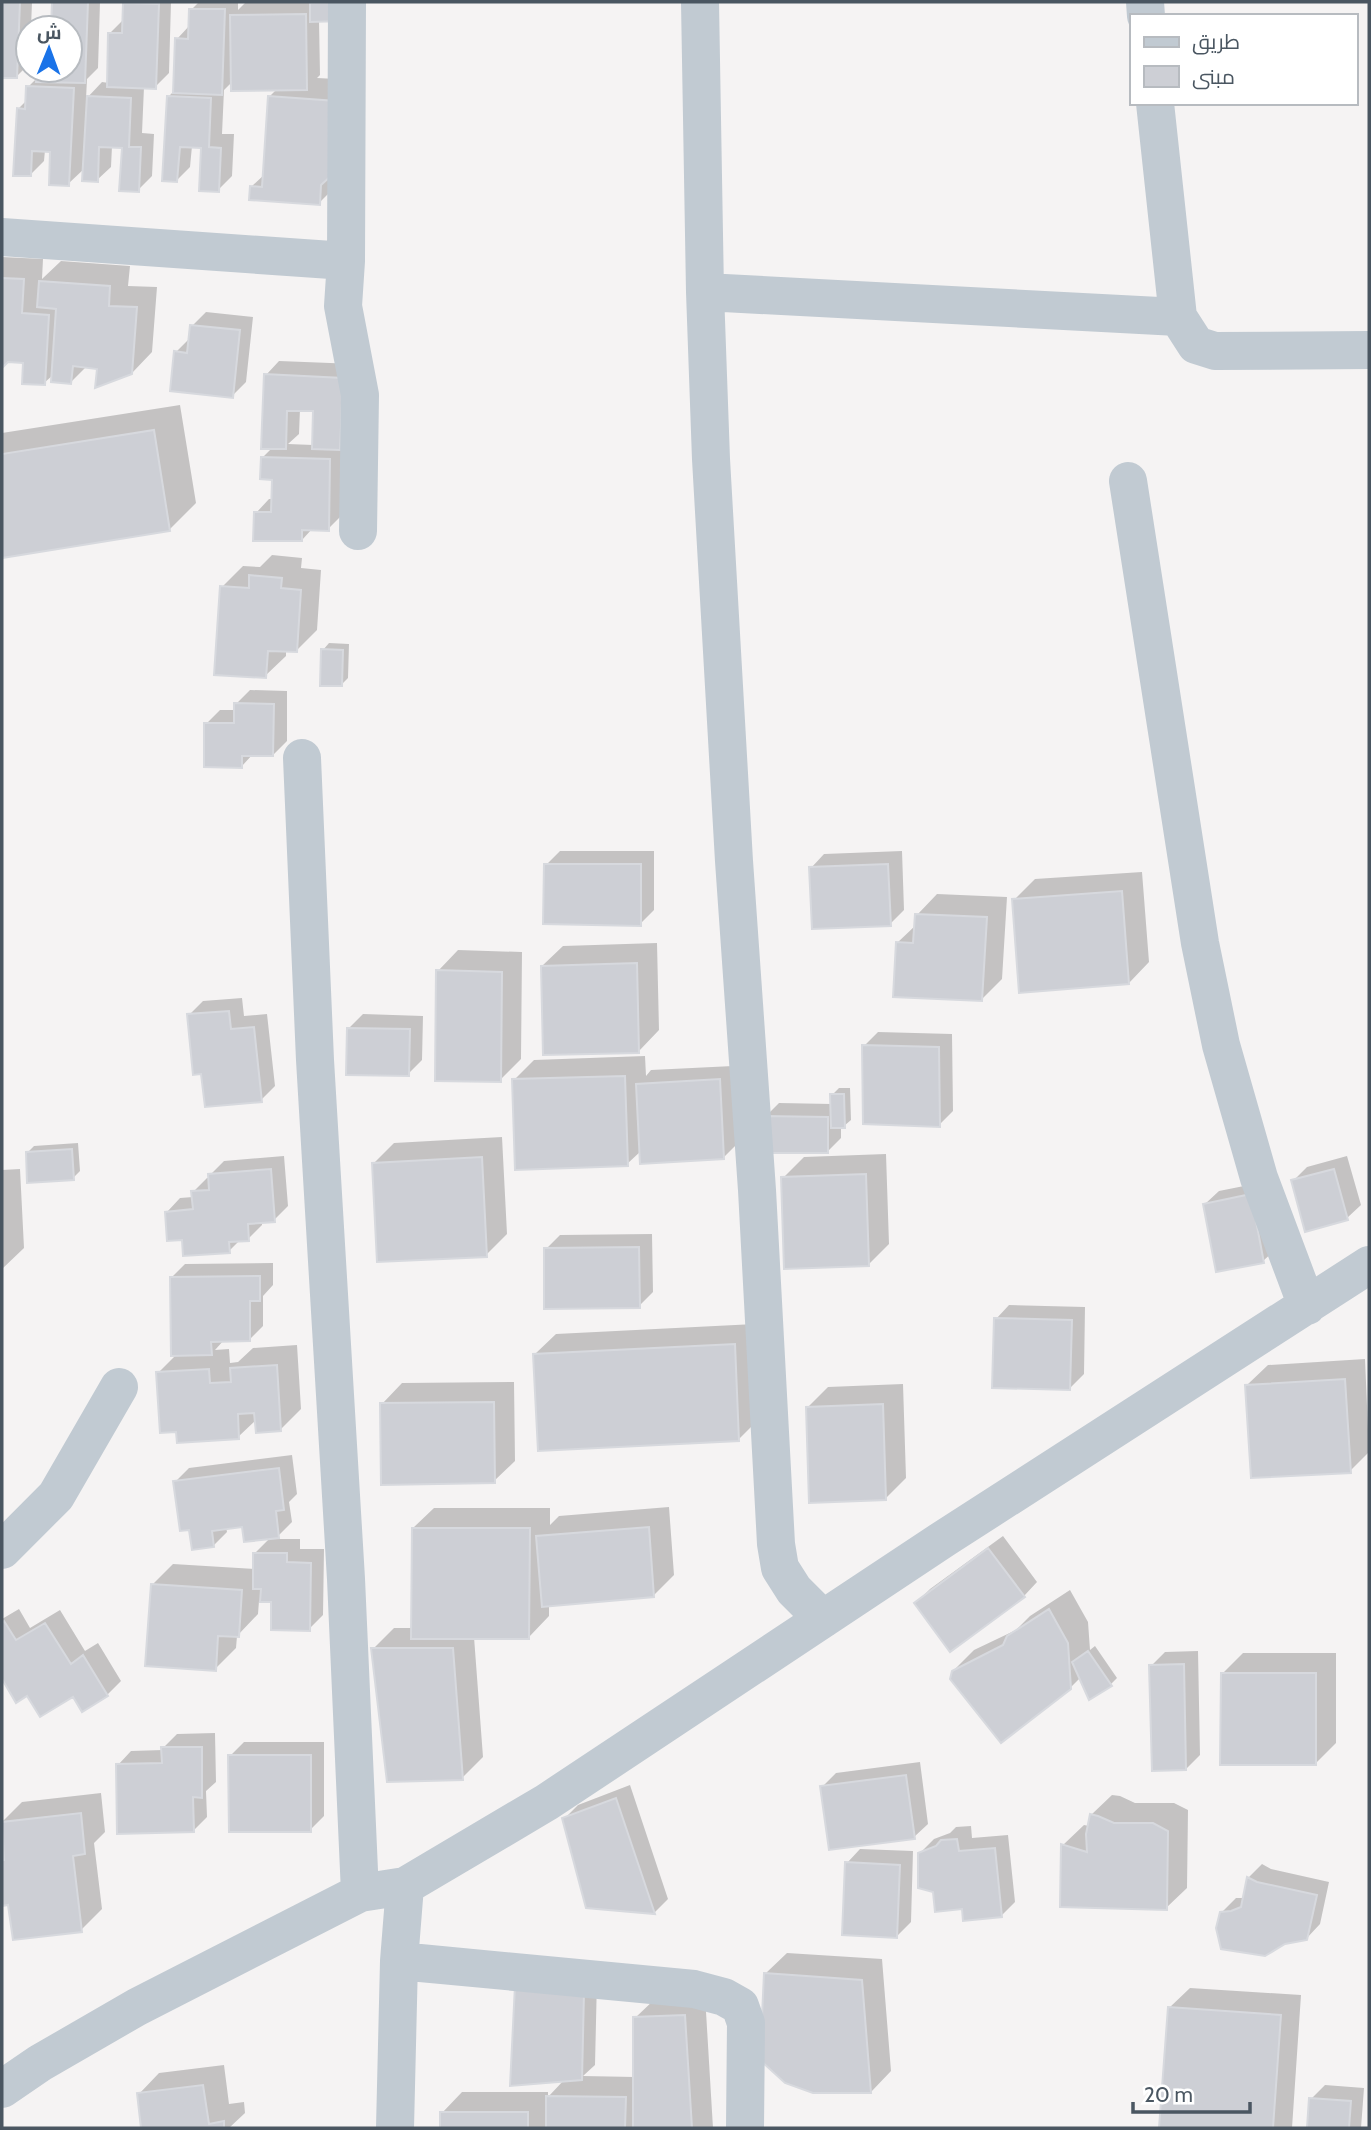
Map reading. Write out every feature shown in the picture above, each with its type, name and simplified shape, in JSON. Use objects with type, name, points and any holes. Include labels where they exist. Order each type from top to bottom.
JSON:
[{"type":"street","points":[[347,2],[344,306],[360,395],[358,531]]},
{"type":"street","points":[[699,2],[711,459],[726,733],[758,1204],[776,1544],[780,1568],[794,1590],[823,1619]]},
{"type":"street","points":[[1155,105],[1178,317],[1196,345],[1215,351],[1242,353],[1369,350]]},
{"type":"street","points":[[2,237],[346,261]]},
{"type":"street","points":[[705,292],[1178,317]]},
{"type":"street","points":[[1128,481],[1200,943],[1219,1033],[1259,1178],[1307,1306]]},
{"type":"street","points":[[302,758],[315,1060],[346,1579],[360,1893]]},
{"type":"street","points":[[2,2089],[40,2063],[137,2007],[360,1893],[405,1886],[547,1802],[1121,1423],[1369,1265]]},
{"type":"street","points":[[2,1550],[56,1496],[119,1387]]},
{"type":"street","points":[[395,2128],[399,1961],[405,1886]]},
{"type":"street","points":[[399,1961],[694,1990],[724,1997],[740,2006],[746,2023],[745,2128]]},
{"type":"building","points":[[2,2],[20,2],[20,14],[14,14],[14,78],[2,78]]},
{"type":"building","points":[[52,2],[88,2],[85,83],[84,14],[52,14]]},
{"type":"building","points":[[342,2],[342,21],[310,22],[310,3]]},
{"type":"building","points":[[123,3],[159,4],[156,89],[107,87],[108,33],[122,33]]},
{"type":"building","points":[[189,9],[225,9],[222,95],[173,93],[175,38],[188,39]]},
{"type":"building","points":[[306,14],[307,90],[231,91],[230,15]]},
{"type":"building","points":[[26,86],[74,88],[69,186],[49,185],[50,152],[32,151],[31,176],[13,176],[17,108],[25,109]]},
{"type":"building","points":[[87,96],[131,98],[129,147],[141,147],[139,192],[119,191],[122,148],[99,147],[98,182],[82,181]]},
{"type":"building","points":[[167,96],[211,98],[209,147],[221,148],[219,192],[199,191],[201,148],[180,147],[177,182],[162,181]]},
{"type":"building","points":[[268,96],[336,101],[332,175],[321,185],[320,205],[249,200],[250,186],[262,187]]},
{"type":"building","points":[[2,278],[24,279],[22,313],[49,315],[45,385],[22,384],[23,363],[8,362],[2,368]]},
{"type":"building","points":[[39,281],[110,286],[109,306],[137,307],[132,374],[95,388],[97,369],[73,366],[71,384],[51,382],[56,309],[37,307]]},
{"type":"building","points":[[190,325],[240,330],[233,398],[170,391],[174,351],[187,353]]},
{"type":"building","points":[[264,374],[343,378],[340,450],[312,449],[313,411],[287,411],[286,449],[261,449]]},
{"type":"building","points":[[154,430],[170,531],[2,558],[2,454]]},
{"type":"building","points":[[261,457],[330,459],[329,531],[302,530],[302,541],[253,541],[254,512],[271,512],[272,480],[260,479]]},
{"type":"building","points":[[249,575],[282,578],[281,588],[301,590],[297,652],[268,651],[266,678],[214,675],[220,586],[249,588]]},
{"type":"building","points":[[321,649],[343,650],[342,686],[320,686]]},
{"type":"building","points":[[234,703],[274,704],[273,756],[242,756],[242,768],[204,767],[204,723],[234,723]]},
{"type":"building","points":[[544,864],[641,864],[641,926],[543,924]]},
{"type":"building","points":[[888,864],[891,926],[812,929],[809,867]]},
{"type":"building","points":[[1122,891],[1129,984],[1019,993],[1012,899]]},
{"type":"building","points":[[915,914],[987,917],[982,1001],[893,997],[896,942],[913,943]]},
{"type":"building","points":[[637,963],[639,1053],[543,1055],[541,966]]},
{"type":"building","points":[[436,970],[502,972],[501,1082],[435,1081]]},
{"type":"building","points":[[229,1011],[231,1029],[254,1027],[262,1102],[205,1107],[201,1074],[193,1075],[187,1014]]},
{"type":"building","points":[[347,1028],[410,1029],[409,1076],[346,1075]]},
{"type":"building","points":[[862,1045],[939,1047],[940,1127],[863,1124]]},
{"type":"building","points":[[625,1076],[628,1166],[515,1170],[512,1079]]},
{"type":"building","points":[[720,1079],[724,1159],[640,1164],[636,1084]]},
{"type":"building","points":[[830,1094],[844,1094],[845,1128],[831,1128]]},
{"type":"building","points":[[763,1116],[828,1117],[828,1153],[762,1153]]},
{"type":"building","points":[[72,1149],[74,1180],[27,1183],[26,1152]]},
{"type":"building","points":[[482,1157],[487,1257],[377,1262],[372,1163]]},
{"type":"building","points":[[271,1169],[275,1222],[248,1224],[249,1241],[229,1242],[230,1253],[183,1256],[182,1240],[167,1241],[165,1212],[193,1209],[191,1191],[209,1190],[208,1174]]},
{"type":"building","points":[[1334,1169],[1348,1220],[1305,1232],[1291,1180]]},
{"type":"building","points":[[866,1174],[869,1266],[784,1269],[781,1177]]},
{"type":"building","points":[[1251,1194],[1264,1263],[1216,1272],[1203,1204]]},
{"type":"building","points":[[639,1247],[640,1308],[544,1309],[544,1248]]},
{"type":"building","points":[[260,1276],[260,1301],[250,1301],[250,1341],[211,1342],[212,1355],[171,1356],[170,1277]]},
{"type":"building","points":[[994,1318],[1072,1320],[1070,1390],[992,1388]]},
{"type":"building","points":[[735,1344],[739,1441],[538,1451],[533,1354]]},
{"type":"building","points":[[277,1365],[281,1431],[256,1433],[254,1413],[238,1414],[239,1439],[177,1443],[176,1432],[160,1433],[156,1372],[209,1369],[210,1383],[231,1382],[230,1368]]},
{"type":"building","points":[[1345,1379],[1351,1473],[1251,1478],[1245,1385]]},
{"type":"building","points":[[494,1402],[495,1483],[381,1485],[380,1403]]},
{"type":"building","points":[[883,1404],[886,1500],[809,1503],[806,1407]]},
{"type":"building","points":[[279,1468],[284,1510],[276,1511],[279,1538],[244,1542],[242,1527],[212,1531],[214,1547],[192,1550],[189,1530],[180,1531],[173,1481]]},
{"type":"building","points":[[649,1527],[654,1597],[542,1607],[536,1536]]},
{"type":"building","points":[[412,1528],[530,1528],[529,1639],[411,1639]]},
{"type":"building","points":[[988,1548],[1025,1597],[950,1652],[914,1603]]},
{"type":"building","points":[[253,1553],[287,1553],[287,1562],[311,1563],[310,1631],[271,1630],[271,1602],[260,1602],[261,1589],[253,1589]]},
{"type":"building","points":[[151,1584],[242,1590],[239,1637],[218,1636],[216,1671],[145,1666]]},
{"type":"building","points":[[1049,1609],[1068,1643],[1071,1689],[1001,1743],[950,1679],[952,1671],[1003,1645],[1007,1636]]},
{"type":"building","points":[[4,1621],[16,1640],[45,1623],[71,1664],[83,1655],[108,1696],[82,1712],[73,1697],[40,1717],[27,1696],[16,1703],[2,1679]]},
{"type":"building","points":[[371,1648],[453,1648],[463,1780],[387,1782]]},
{"type":"building","points":[[1088,1651],[1112,1686],[1089,1700],[1072,1662]]},
{"type":"building","points":[[1184,1664],[1186,1770],[1152,1771],[1149,1665]]},
{"type":"building","points":[[1221,1673],[1316,1673],[1316,1765],[1220,1765]]},
{"type":"building","points":[[161,1747],[202,1747],[202,1798],[193,1797],[194,1832],[117,1834],[116,1764],[162,1763]]},
{"type":"building","points":[[228,1755],[311,1755],[311,1832],[229,1832]]},
{"type":"building","points":[[906,1775],[915,1839],[829,1850],[820,1786]]},
{"type":"building","points":[[616,1798],[655,1914],[586,1908],[562,1818]]},
{"type":"building","points":[[81,1813],[85,1854],[73,1856],[82,1932],[13,1940],[8,1905],[2,1906],[2,1822]]},
{"type":"building","points":[[1090,1814],[1114,1823],[1153,1823],[1168,1831],[1167,1910],[1060,1907],[1061,1844],[1087,1852],[1086,1834]]},
{"type":"building","points":[[957,1839],[959,1851],[995,1848],[1002,1917],[963,1921],[962,1909],[935,1912],[933,1892],[918,1888],[918,1853],[936,1846],[941,1840]]},
{"type":"building","points":[[845,1862],[900,1865],[897,1938],[842,1935]]},
{"type":"building","points":[[1247,1877],[1257,1882],[1317,1895],[1307,1940],[1285,1944],[1265,1956],[1221,1949],[1216,1928],[1220,1912],[1241,1907]]},
{"type":"building","points":[[764,1973],[862,1980],[871,2093],[813,2093],[785,2083],[760,2060]]},
{"type":"building","points":[[515,1985],[584,1992],[582,2080],[510,2086]]},
{"type":"building","points":[[1168,2007],[1281,2015],[1273,2128],[1159,2128]]},
{"type":"building","points":[[685,2015],[692,2128],[633,2128],[633,2017]]},
{"type":"building","points":[[203,2085],[209,2124],[224,2121],[224,2128],[141,2128],[137,2093]]},
{"type":"building","points":[[546,2096],[626,2097],[625,2128],[546,2128]]},
{"type":"building","points":[[1309,2098],[1351,2101],[1349,2128],[1307,2128]]},
{"type":"building","points":[[440,2112],[528,2112],[528,2128],[440,2128]]}]
